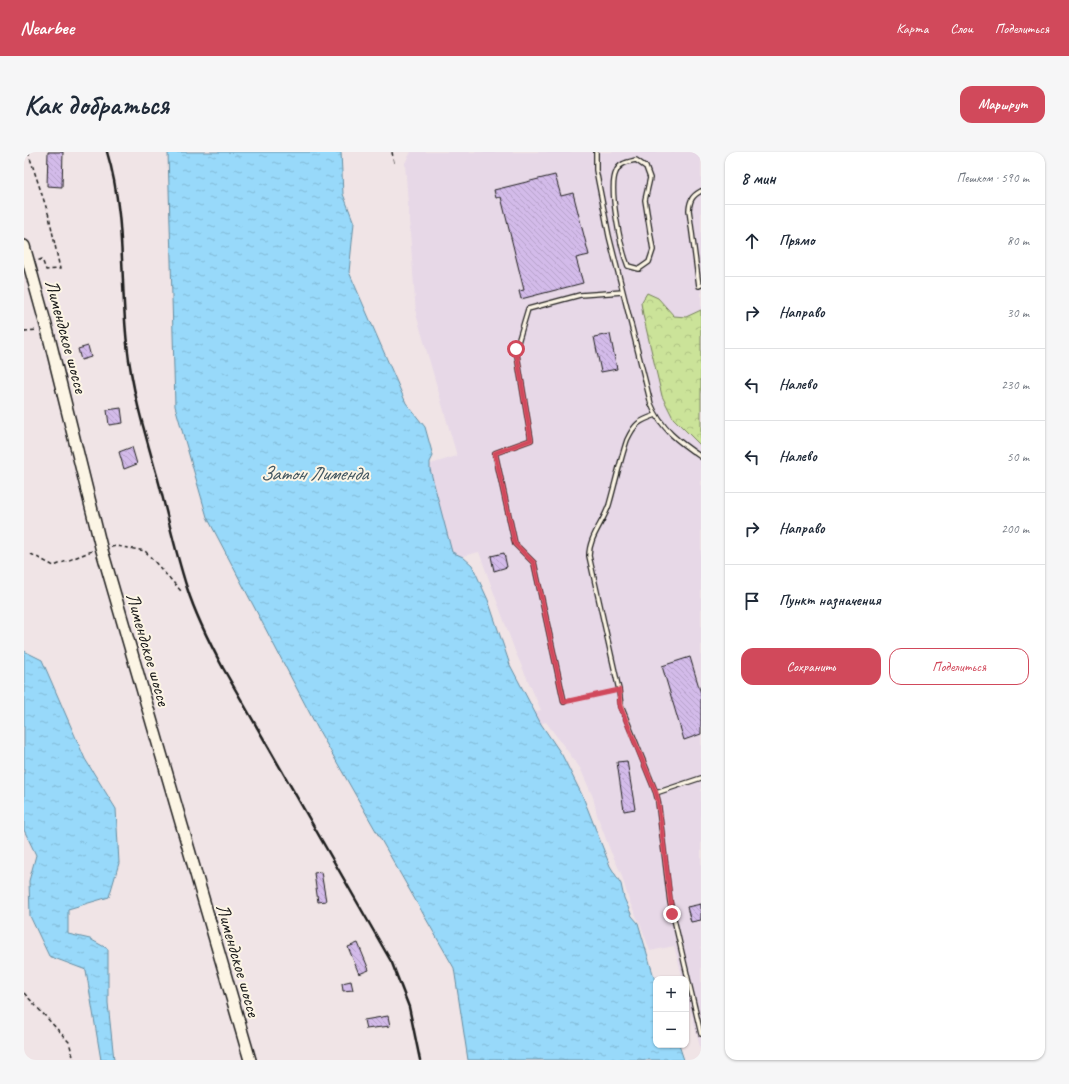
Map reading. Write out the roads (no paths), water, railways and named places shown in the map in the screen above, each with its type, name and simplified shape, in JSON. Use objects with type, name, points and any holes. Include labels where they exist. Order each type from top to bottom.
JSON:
[{"type":"main road","name":"Лимендское шоссе","points":[[24,246],[47,329],[101,547],[250,1060]]},
{"type":"lane","points":[[596,152],[596,170],[608,229],[651,404],[660,423],[675,438],[701,457]]},
{"type":"lane","points":[[636,160],[646,167],[650,178],[645,200],[652,250],[649,262],[639,269],[628,266],[623,255],[613,195],[613,182],[616,171],[624,162],[636,160]]},
{"type":"lane","points":[[701,191],[692,198],[689,210],[699,286],[701,285]]},
{"type":"lane","points":[[564,702],[534,563],[515,544],[495,453],[531,440],[516,349],[528,309],[580,295],[623,292]]},
{"type":"lane","points":[[656,415],[640,421],[630,432],[625,444],[608,506],[589,548],[590,565],[619,690],[620,706],[656,793],[660,814],[670,902],[701,1034]]},
{"type":"lane","points":[[656,793],[701,778]]},
{"type":"water","name":"Затон Лименда","points":[[168,152],[341,152],[343,194],[354,223],[349,272],[406,403],[425,427],[433,456],[430,462],[430,469],[452,552],[463,557],[472,565],[488,600],[510,665],[541,724],[562,755],[583,797],[610,866],[621,884],[624,898],[632,916],[638,923],[654,976],[653,1048],[680,1048],[684,1060],[468,1060],[454,968],[318,729],[207,517],[175,406]]},
{"type":"water","points":[[24,651],[42,660],[85,759],[116,809],[119,863],[109,897],[68,909],[68,934],[90,939],[108,949],[108,1003],[114,1060],[101,1060],[86,970],[49,956],[30,916],[29,881],[36,855],[24,830]]},
{"type":"railway","points":[[107,152],[113,175],[120,223],[125,320],[132,380],[183,575],[194,609],[223,668],[392,963],[409,1007],[420,1060]]}]
